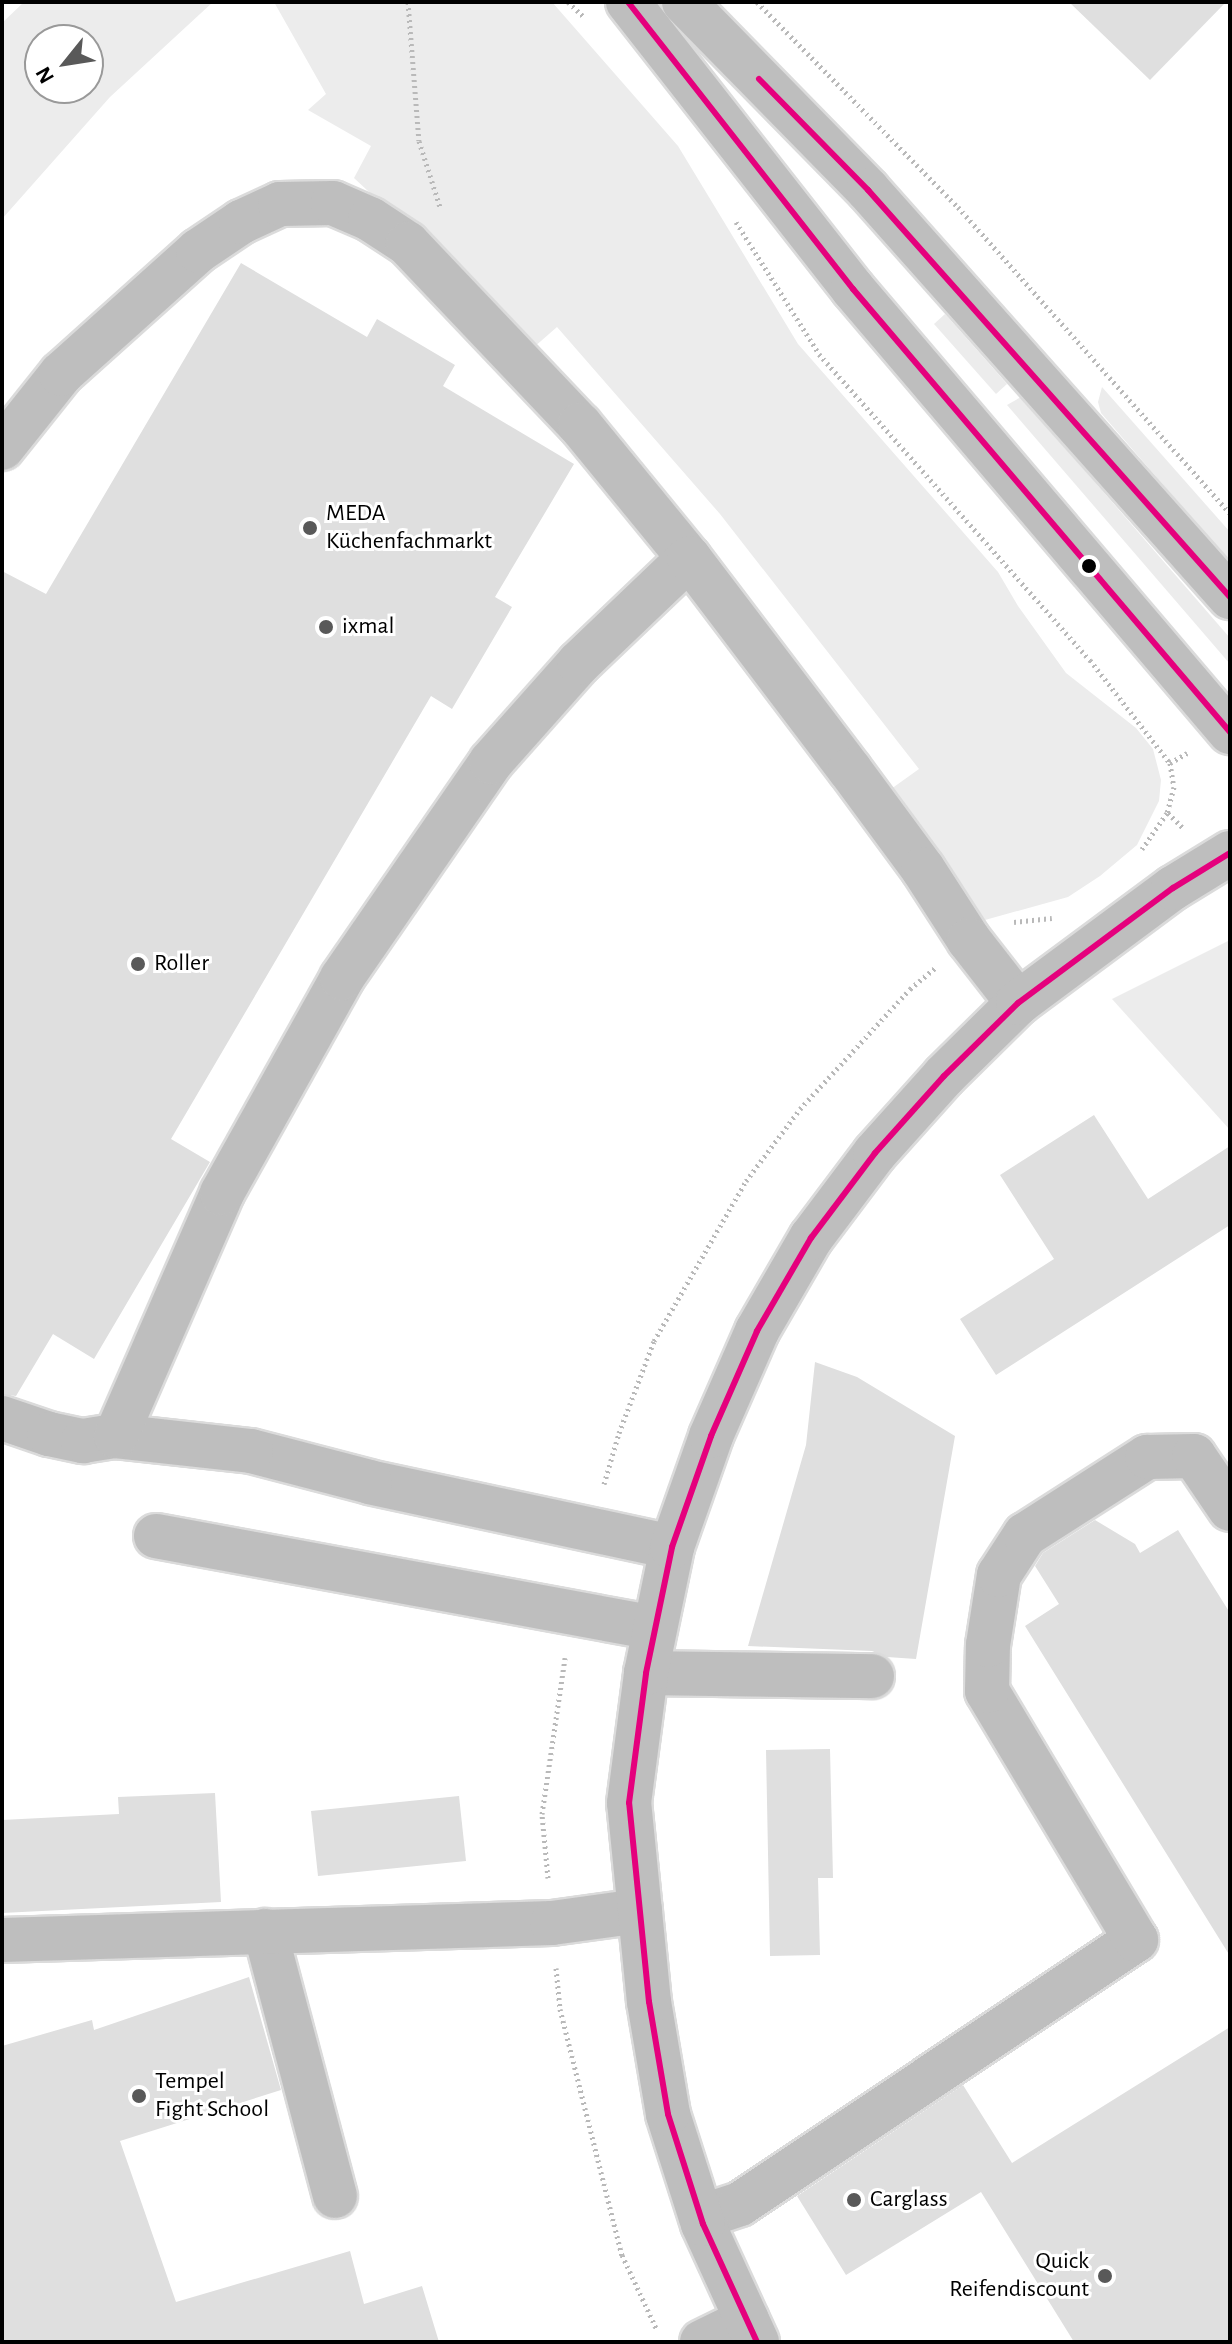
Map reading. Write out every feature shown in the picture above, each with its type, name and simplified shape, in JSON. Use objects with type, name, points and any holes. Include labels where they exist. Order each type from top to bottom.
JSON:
[{"type":"main road","points":[[628,2],[853,289],[1230,732]]},
{"type":"main road","points":[[684,2],[868,190],[1230,597]]},
{"type":"main road","points":[[2,448],[61,374],[198,251],[241,222],[280,204],[333,203],[370,219],[408,244],[580,425],[689,558],[850,770],[923,869],[969,940],[1018,1003]]},
{"type":"main road","points":[[116,1436],[222,1193],[342,978],[491,762],[579,663],[689,558]]},
{"type":"main road","points":[[702,2342],[752,2331],[701,2217],[668,2114],[649,2002],[629,1803],[646,1673],[672,1547],[711,1436],[757,1331],[811,1238],[875,1153],[944,1076],[1018,1003],[1173,888],[1230,853]]},
{"type":"main road","points":[[2,1418],[49,1434],[83,1441],[116,1436],[251,1451],[370,1482],[672,1547]]},
{"type":"main road","points":[[701,2217],[740,2204],[1136,1940],[987,1691],[988,1645],[999,1575],[1025,1535],[1147,1457],[1194,1456],[1230,1509]]},
{"type":"main road","points":[[156,1536],[655,1628]]},
{"type":"main road","points":[[646,1673],[872,1676]]},
{"type":"main road","points":[[2,1940],[552,1923],[640,1911]]},
{"type":"main road","points":[[265,1931],[335,2196]]},
{"type":"path","points":[[408,2],[419,141],[437,203],[445,214]]},
{"type":"path","points":[[568,2],[588,21]]},
{"type":"path","points":[[757,2],[958,207],[1230,513]]},
{"type":"path","points":[[735,219],[819,354],[1090,660],[1172,761]]},
{"type":"shaded area","points":[[24,2],[213,2],[104,104],[104,24],[24,24],[24,104],[104,104],[2,219],[2,23]]},
{"type":"shaded area","points":[[274,2],[552,2],[678,146],[798,344],[998,572],[1066,673],[1136,728],[1153,749],[1161,780],[1159,801],[1137,845],[1100,876],[1068,897],[985,920],[891,789],[919,769],[720,514],[557,327],[525,355],[411,231],[354,178],[371,146],[308,110],[326,94]]},
{"type":"shaded area","points":[[945,314],[1007,384],[996,394],[934,324]]},
{"type":"shaded area","points":[[1102,387],[1230,532],[1230,562],[1101,413],[1098,402]]},
{"type":"shaded area","points":[[1021,397],[1230,638],[1230,664],[1007,405]]},
{"type":"shaded area","points":[[1230,940],[1230,1130],[1112,999]]},
{"type":"building","points":[[1069,2],[1226,2],[1150,80]]},
{"type":"building","points":[[241,263],[367,337],[377,319],[455,365],[443,386],[574,464],[495,597],[512,607],[452,709],[431,696],[171,1139],[210,1162],[94,1359],[53,1334],[16,1396],[2,1394],[2,571],[46,594]]},
{"type":"building","points":[[1094,1115],[1148,1199],[1230,1146],[1230,1225],[996,1375],[960,1319],[1054,1259],[1000,1175]]},
{"type":"building","points":[[815,1362],[857,1377],[955,1436],[916,1659],[887,1657],[872,1651],[748,1646],[806,1445]]},
{"type":"building","points":[[1095,1520],[1135,1544],[1140,1553],[1178,1530],[1230,1613],[1230,1956],[1025,1626],[1059,1604],[1035,1566],[1043,1553]]},
{"type":"building","points":[[830,1749],[833,1878],[818,1878],[820,1955],[770,1956],[766,1750]]},
{"type":"building","points":[[215,1793],[221,1902],[2,1913],[2,1820],[119,1814],[118,1797]]},
{"type":"building","points":[[459,1796],[466,1861],[318,1876],[311,1811]]},
{"type":"building","points":[[249,1977],[281,2090],[120,2141],[176,2302],[350,2251],[364,2304],[422,2286],[439,2342],[2,2342],[2,2046],[92,2020],[94,2030]]},
{"type":"building","points":[[1230,2027],[1230,2342],[1074,2342],[981,2192],[846,2275],[797,2196],[963,2085],[1012,2163]]},
{"type":"transit line","points":[[628,2],[853,289],[1230,732]]},
{"type":"transit line","points":[[759,79],[868,190],[1230,597]]},
{"type":"transit line","points":[[757,2342],[703,2224],[668,2114],[649,2002],[629,1803],[646,1673],[672,1547],[711,1436],[757,1331],[811,1238],[875,1153],[944,1076],[1018,1003],[1173,888],[1230,853]]},
{"type":"place","name":"MEDA Küchenfachmarkt","points":[[310,528]]},
{"type":"place","name":"ixmal","points":[[326,627]]},
{"type":"place","name":"Roller","points":[[138,964]]},
{"type":"place","name":"Tempel Fight School","points":[[139,2096]]},
{"type":"place","name":"Carglass","points":[[854,2200]]},
{"type":"place","name":"Quick Reifendiscount","points":[[1105,2276]]}]
